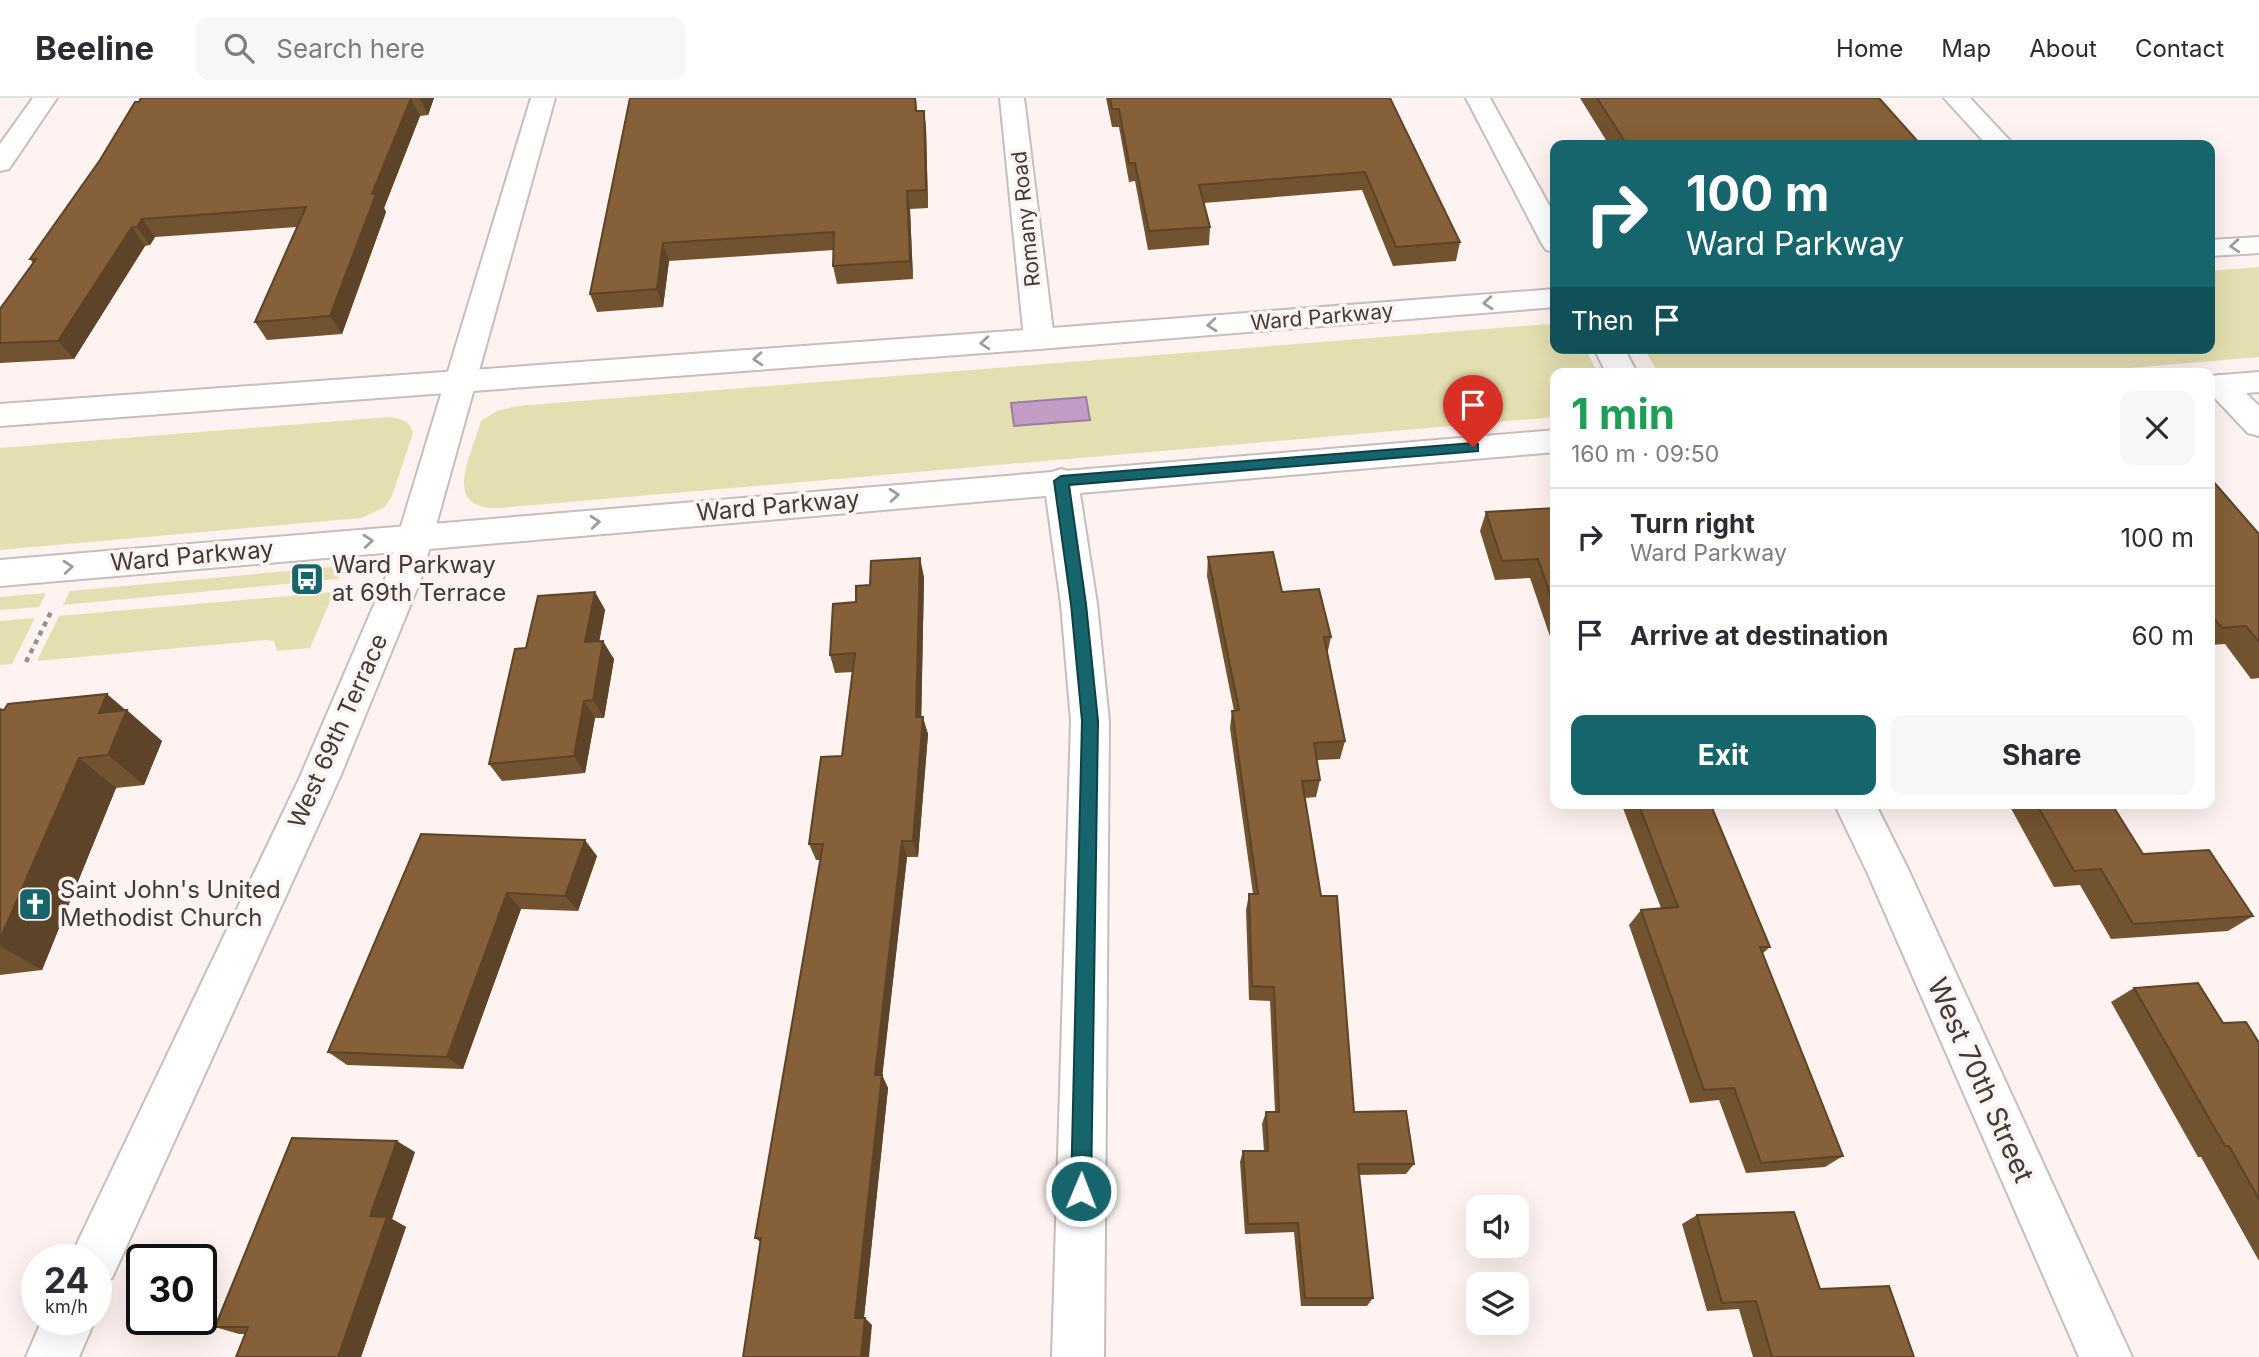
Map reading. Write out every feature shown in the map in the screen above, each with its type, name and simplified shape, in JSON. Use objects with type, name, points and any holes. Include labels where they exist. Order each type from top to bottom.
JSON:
[{"type":"street","points":[[0,163],[46,98]]},
{"type":"street","name":"West 69th Terrace","points":[[101,1244],[320,777],[380,637],[402,579],[544,98]]},
{"type":"street","name":"Romany Road","points":[[1012,98],[1039,340]]},
{"type":"street","points":[[1478,98],[1550,233]]},
{"type":"street","points":[[1956,98],[1996,140]]},
{"type":"street","points":[[2215,248],[2259,245]]},
{"type":"street","name":"Ward Parkway","points":[[0,415],[1039,340],[1550,298]]},
{"type":"street","points":[[2215,386],[2259,382]]},
{"type":"street","points":[[2215,386],[2259,425]]},
{"type":"street","name":"Ward Parkway","points":[[0,573],[1550,440]]},
{"type":"street","points":[[1061,481],[1079,604],[1090,721],[1078,1357]]},
{"type":"street","name":"West 70th Street","points":[[1857,809],[1887,869],[2106,1357]]},
{"type":"street","points":[[52,1357],[62,1335]]},
{"type":"path","points":[[26,662],[53,609]]},
{"type":"path","points":[[0,713],[4,704]]},
{"type":"shaded area","points":[[2259,267],[2259,357],[2130,368],[1655,368],[1647,354],[2215,354],[2215,271]]},
{"type":"shaded area","points":[[1548,324],[1550,354],[1588,354],[1595,368],[1550,368],[1550,418],[500,508],[482,506],[470,500],[465,491],[464,479],[481,421],[497,411],[517,406]]},
{"type":"shaded area","points":[[1086,397],[1090,420],[1014,426],[1011,403]]},
{"type":"shaded area","points":[[389,417],[404,421],[413,433],[392,496],[385,507],[361,518],[0,550],[0,448]]},
{"type":"shaded area","points":[[342,566],[338,579],[63,605],[70,591]]},
{"type":"shaded area","points":[[334,592],[310,648],[277,651],[274,641],[266,640],[37,661],[59,616]]},
{"type":"shaded area","points":[[46,593],[39,607],[0,610],[0,597]]},
{"type":"shaded area","points":[[35,618],[12,664],[0,665],[0,621]]},
{"type":"building","points":[[141,98],[411,98],[372,194],[376,194],[330,316],[255,322],[306,207],[142,219],[137,227],[132,227],[58,341],[0,343],[0,309],[36,259],[30,259],[100,160],[135,102],[139,102]]},
{"type":"building","points":[[630,98],[915,98],[916,111],[924,111],[926,190],[907,191],[910,261],[833,266],[834,232],[663,243],[657,289],[590,294]]},
{"type":"building","points":[[1110,98],[1390,98],[1460,242],[1396,247],[1365,172],[1199,185],[1210,227],[1149,231],[1135,163],[1129,163],[1119,109],[1112,109]]},
{"type":"building","points":[[1597,98],[1879,98],[1917,140],[1624,140]]},
{"type":"building","points":[[2215,483],[2259,534],[2259,642],[2246,626],[2222,628],[2215,620]]},
{"type":"building","points":[[1550,508],[1550,594],[1538,559],[1502,561],[1486,512]]},
{"type":"building","points":[[1273,552],[1282,592],[1319,589],[1331,637],[1324,637],[1345,741],[1314,743],[1320,780],[1302,781],[1321,896],[1337,896],[1354,1112],[1406,1111],[1414,1164],[1358,1164],[1373,1298],[1305,1298],[1298,1223],[1248,1224],[1243,1151],[1268,1151],[1266,1112],[1279,1112],[1274,987],[1252,986],[1249,894],[1258,894],[1232,711],[1239,710],[1208,557]]},
{"type":"building","points":[[920,558],[916,717],[923,717],[913,841],[902,841],[875,1075],[882,1075],[855,1318],[865,1318],[861,1357],[743,1357],[761,1238],[755,1238],[823,844],[809,844],[821,757],[842,756],[855,653],[830,655],[833,604],[856,602],[856,586],[870,585],[871,561]]},
{"type":"building","points":[[595,592],[585,642],[603,641],[593,700],[584,701],[574,756],[489,764],[515,649],[526,648],[538,596]]},
{"type":"building","points":[[107,694],[99,713],[127,710],[108,755],[79,758],[0,939],[0,710],[4,710],[8,704]]},
{"type":"building","points":[[1640,809],[1712,809],[1770,947],[1760,947],[1843,1156],[1761,1163],[1734,1088],[1704,1090],[1641,910],[1678,907]]},
{"type":"building","points":[[2039,809],[2115,809],[2143,854],[2209,850],[2253,916],[2133,924],[2101,869],[2074,871]]},
{"type":"building","points":[[421,834],[585,840],[565,896],[507,893],[447,1057],[328,1052]]},
{"type":"building","points":[[2198,983],[2223,1023],[2246,1022],[2259,1043],[2259,1199],[2229,1146],[2225,1146],[2134,988]]},
{"type":"building","points":[[292,1138],[397,1141],[370,1216],[387,1217],[338,1357],[236,1357],[248,1327],[217,1327]]},
{"type":"building","points":[[1794,1212],[1820,1289],[1889,1286],[1914,1357],[1772,1357],[1756,1301],[1722,1303],[1697,1215]]},
{"type":"place","name":"Ward Parkway at 69th Terrace","points":[[307,579]]},
{"type":"place","name":"Saint John's United Methodist Church","points":[[35,904]]},
{"type":"route","points":[[1081,1191],[1090,721],[1079,604],[1061,481],[1473,447]]}]
